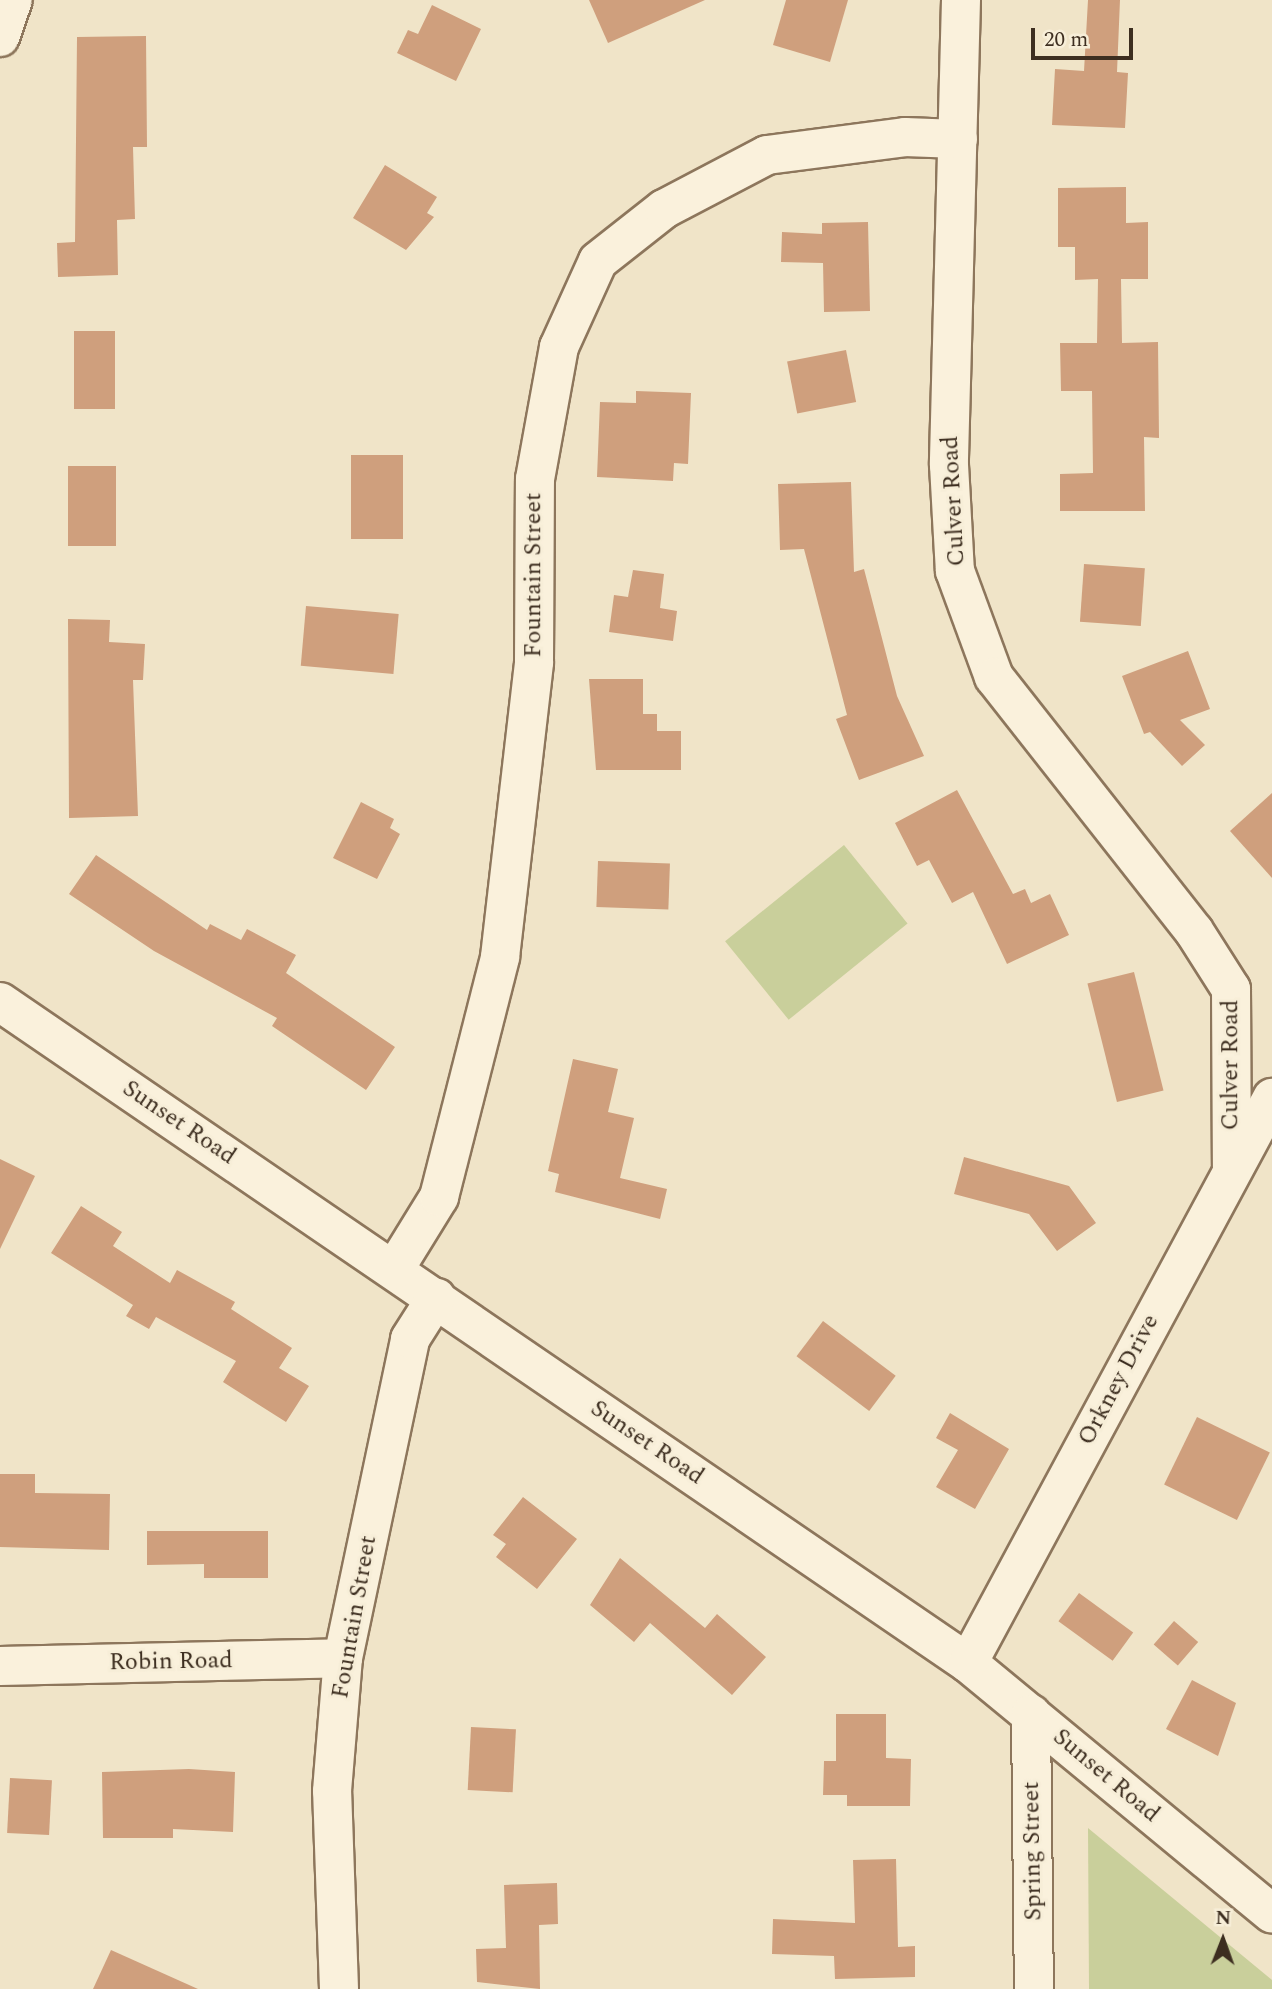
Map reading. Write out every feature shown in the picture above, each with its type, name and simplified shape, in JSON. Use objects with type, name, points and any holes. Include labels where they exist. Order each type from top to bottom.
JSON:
[{"type":"street","points":[[0,37],[13,0]]},
{"type":"street","name":"Culver Road","points":[[961,0],[949,465],[955,571],[995,677],[1194,931],[1231,989],[1232,1167]]},
{"type":"street","name":"Fountain Street","points":[[394,1270],[439,1197],[499,957],[534,662],[535,479],[559,347],[598,261],[664,209],[767,155],[905,137],[958,139]]},
{"type":"street","name":"Sunset Road","points":[[0,1002],[968,1662],[1272,1914]]},
{"type":"street","name":"Orkney Drive","points":[[968,1662],[1232,1167],[1272,1098]]},
{"type":"street","name":"Fountain Street","points":[[340,1989],[332,1791],[343,1658],[410,1339],[436,1298]]},
{"type":"street","name":"Robin Road","points":[[0,1666],[343,1658]]},
{"type":"street","name":"Spring Street","points":[[1031,1714],[1034,1989]]},
{"type":"green space","points":[[844,845],[908,923],[789,1020],[725,941]]},
{"type":"green space","points":[[1088,1828],[1272,1980],[1272,1989],[1089,1989]]},
{"type":"building","points":[[589,0],[705,0],[608,43]]},
{"type":"building","points":[[786,0],[848,0],[830,62],[773,45]]},
{"type":"building","points":[[1088,0],[1120,0],[1117,72],[1128,73],[1125,128],[1052,125],[1055,69],[1084,71]]},
{"type":"building","points":[[432,5],[481,29],[456,81],[397,53],[408,30],[418,34]]},
{"type":"building","points":[[146,36],[147,147],[133,147],[135,219],[117,220],[118,275],[58,277],[57,243],[75,242],[77,37]]},
{"type":"building","points":[[385,165],[437,197],[427,213],[434,217],[406,250],[353,218]]},
{"type":"building","points":[[1126,187],[1126,223],[1148,222],[1148,279],[1121,279],[1122,343],[1158,342],[1159,438],[1144,437],[1145,511],[1060,511],[1060,474],[1093,473],[1092,391],[1061,391],[1060,343],[1097,343],[1098,279],[1075,280],[1075,247],[1058,247],[1058,188]]},
{"type":"building","points":[[868,222],[870,311],[824,312],[823,263],[781,262],[782,232],[822,234],[822,223]]},
{"type":"building","points":[[74,331],[115,331],[115,409],[74,409]]},
{"type":"building","points":[[846,350],[856,402],[797,413],[787,361]]},
{"type":"building","points":[[636,391],[691,393],[688,464],[674,463],[673,481],[597,477],[600,402],[636,403]]},
{"type":"building","points":[[351,455],[403,455],[403,539],[351,539]]},
{"type":"building","points":[[68,466],[116,466],[116,546],[68,546]]},
{"type":"building","points":[[851,482],[854,572],[864,569],[897,696],[924,756],[859,780],[836,719],[847,715],[804,549],[780,550],[778,484]]},
{"type":"building","points":[[1084,564],[1145,568],[1141,626],[1080,622]]},
{"type":"building","points":[[633,570],[664,574],[660,608],[677,611],[673,641],[609,632],[614,595],[628,597]]},
{"type":"building","points":[[306,606],[399,614],[393,674],[301,666]]},
{"type":"building","points":[[68,619],[110,620],[109,642],[145,644],[143,680],[133,680],[138,816],[69,818]]},
{"type":"building","points":[[1188,651],[1210,709],[1180,720],[1205,745],[1182,766],[1150,732],[1144,734],[1122,676]]},
{"type":"building","points":[[589,679],[643,679],[643,714],[657,714],[657,731],[681,731],[681,770],[596,770]]},
{"type":"building","points":[[957,790],[1013,894],[1025,889],[1031,903],[1050,894],[1069,935],[1007,964],[973,892],[952,903],[929,860],[917,866],[895,823]]},
{"type":"building","points":[[1272,793],[1272,878],[1230,831]]},
{"type":"building","points":[[361,802],[394,819],[390,828],[400,834],[377,879],[333,858]]},
{"type":"building","points":[[96,855],[207,930],[210,924],[241,940],[247,929],[296,955],[286,973],[395,1047],[366,1090],[272,1026],[277,1018],[154,951],[69,894]]},
{"type":"building","points":[[598,861],[670,864],[668,909],[596,907]]},
{"type":"building","points":[[1134,972],[1164,1090],[1117,1102],[1087,984]]},
{"type":"building","points":[[573,1059],[618,1069],[608,1112],[634,1118],[620,1178],[667,1189],[660,1219],[555,1192],[559,1174],[548,1171]]},
{"type":"building","points":[[964,1157],[1069,1186],[1096,1223],[1057,1251],[1029,1214],[954,1194]]},
{"type":"building","points":[[0,1159],[35,1176],[0,1249]]},
{"type":"building","points":[[81,1206],[122,1232],[113,1246],[170,1283],[177,1270],[235,1302],[231,1309],[292,1348],[279,1368],[309,1386],[286,1422],[223,1382],[236,1361],[156,1317],[149,1329],[126,1316],[133,1305],[51,1253]]},
{"type":"building","points":[[823,1321],[896,1376],[869,1411],[797,1356]]},
{"type":"building","points":[[950,1413],[1009,1449],[975,1509],[936,1487],[958,1450],[936,1438]]},
{"type":"building","points":[[1197,1417],[1270,1453],[1237,1520],[1164,1484]]},
{"type":"building","points":[[0,1474],[35,1474],[35,1493],[110,1494],[109,1550],[0,1547]]},
{"type":"building","points":[[523,1497],[577,1539],[537,1589],[496,1557],[506,1544],[493,1535]]},
{"type":"building","points":[[147,1531],[268,1531],[268,1578],[204,1578],[204,1564],[147,1565]]},
{"type":"building","points":[[620,1558],[705,1628],[717,1614],[766,1657],[732,1695],[650,1623],[634,1642],[590,1605]]},
{"type":"building","points":[[1079,1593],[1133,1632],[1113,1661],[1058,1621]]},
{"type":"building","points":[[1174,1621],[1198,1642],[1178,1665],[1154,1644]]},
{"type":"building","points":[[1192,1680],[1236,1703],[1218,1756],[1166,1729]]},
{"type":"building","points":[[836,1714],[886,1714],[886,1758],[911,1759],[910,1806],[847,1806],[847,1795],[823,1795],[824,1761],[836,1761]]},
{"type":"building","points":[[471,1727],[516,1729],[513,1792],[468,1790]]},
{"type":"building","points":[[189,1769],[235,1772],[233,1832],[173,1829],[173,1838],[103,1838],[102,1772]]},
{"type":"building","points":[[10,1778],[52,1780],[49,1835],[7,1833]]},
{"type":"building","points":[[896,1859],[898,1947],[915,1946],[915,1977],[835,1979],[834,1956],[772,1954],[773,1919],[855,1923],[853,1860]]},
{"type":"building","points":[[557,1883],[558,1924],[539,1925],[540,1989],[477,1982],[476,1949],[506,1948],[504,1885]]},
{"type":"building","points":[[111,1950],[198,1989],[93,1989]]}]
